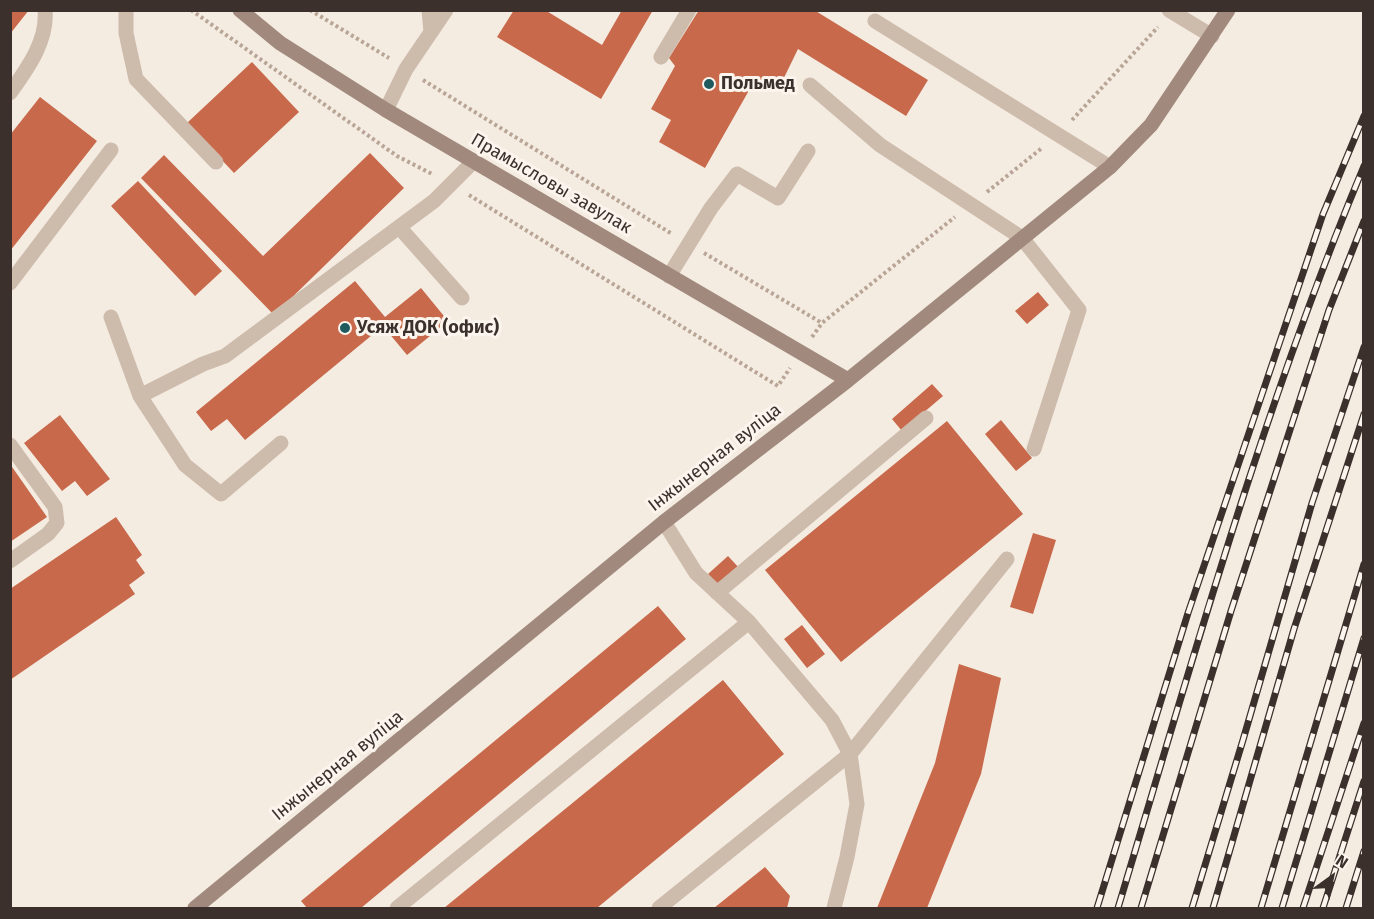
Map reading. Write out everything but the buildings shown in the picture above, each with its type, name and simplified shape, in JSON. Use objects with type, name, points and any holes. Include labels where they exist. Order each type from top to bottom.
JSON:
[{"type":"street","name":"Прамысловы завулак","points":[[240,10],[280,42],[386,110],[848,380]]},
{"type":"street","name":"Інжынерная вуліца","points":[[195,909],[664,522],[848,380],[1110,167],[1151,125],[1228,10]]},
{"type":"lane","points":[[10,93],[32,62],[46,20],[45,10]]},
{"type":"lane","points":[[126,10],[126,33],[136,79],[216,162]]},
{"type":"lane","points":[[429,10],[431,32]]},
{"type":"lane","points":[[386,110],[405,69],[446,10]]},
{"type":"lane","points":[[661,57],[689,10]]},
{"type":"lane","points":[[1170,11],[1212,36]]},
{"type":"lane","points":[[875,21],[1110,167]]},
{"type":"lane","points":[[810,85],[880,145],[1022,238],[1079,310],[1034,449]]},
{"type":"lane","points":[[10,283],[111,150]]},
{"type":"lane","points":[[669,276],[711,208],[737,174],[778,198],[808,152]]},
{"type":"lane","points":[[140,396],[203,364],[225,356],[434,201],[474,161]]},
{"type":"lane","points":[[399,227],[462,298]]},
{"type":"lane","points":[[111,316],[140,396],[185,465],[221,494],[281,444]]},
{"type":"lane","points":[[717,593],[926,418]]},
{"type":"lane","points":[[10,445],[55,507],[57,523],[48,534],[10,561]]},
{"type":"lane","points":[[664,522],[696,573],[749,622],[832,720],[850,754],[857,804],[834,909]]},
{"type":"lane","points":[[659,909],[850,754],[1007,559]]},
{"type":"lane","points":[[397,909],[749,622]]},
{"type":"path","points":[[191,10],[397,156],[451,183],[778,386]]},
{"type":"path","points":[[310,10],[689,244],[822,323],[1058,135],[1170,11]]},
{"type":"railway","points":[[1097,908],[1188,613],[1323,214],[1364,116]]},
{"type":"railway","points":[[1118,908],[1231,534],[1294,349],[1364,166]]},
{"type":"railway","points":[[1141,908],[1231,611],[1329,310],[1364,221]]},
{"type":"railway","points":[[1192,908],[1312,503],[1364,347]]},
{"type":"railway","points":[[1213,908],[1294,629],[1364,414]]},
{"type":"railway","points":[[1261,908],[1364,564]]},
{"type":"railway","points":[[1282,908],[1364,638]]},
{"type":"railway","points":[[1303,908],[1364,723]]},
{"type":"railway","points":[[1323,908],[1364,781]]},
{"type":"railway","points":[[1346,908],[1364,851]]},
{"type":"place","name":"Польмед","points":[[709,84]]},
{"type":"place","name":"Усяж ДОК (офис)","points":[[345,328]]}]
